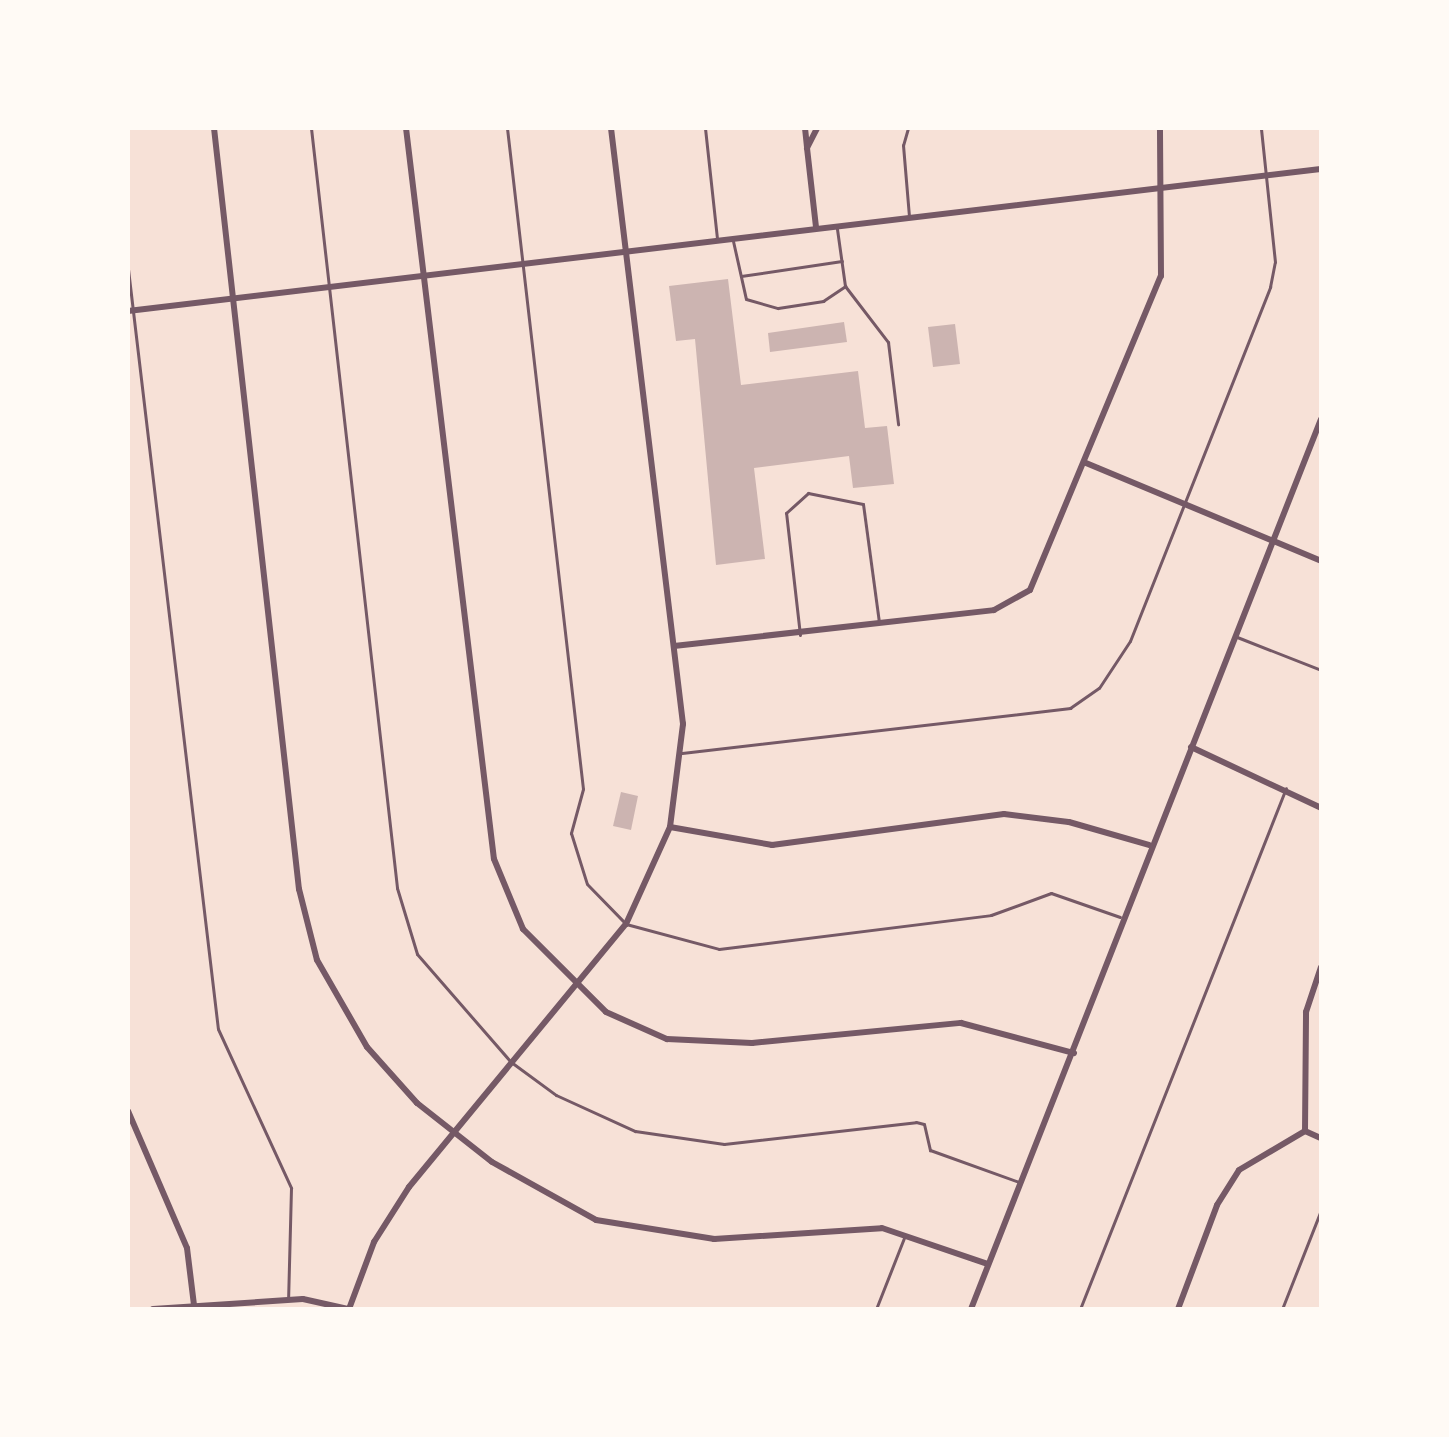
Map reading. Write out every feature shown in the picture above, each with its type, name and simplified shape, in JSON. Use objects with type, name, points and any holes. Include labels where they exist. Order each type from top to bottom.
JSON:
[{"type":"street","points":[[214,128],[305,922],[332,991],[367,1047],[454,1132],[549,1199],[616,1225],[714,1239],[826,1228],[906,1234],[985,1263]]},
{"type":"street","points":[[406,128],[497,875],[523,929],[576,985],[632,1028],[688,1043],[961,1023],[1074,1053]]},
{"type":"street","points":[[153,1309],[288,1300],[349,1309],[374,1242],[454,1132],[626,924],[670,827],[682,753],[674,646],[611,128]]},
{"type":"street","points":[[805,128],[816,227]]},
{"type":"street","points":[[807,148],[817,128]]},
{"type":"street","points":[[674,646],[800,635],[994,610],[1030,590],[1086,463],[1161,276],[1164,188],[1160,128]]},
{"type":"street","points":[[130,311],[1321,169]]},
{"type":"street","points":[[971,1309],[985,1263],[1074,1053],[1120,917],[1321,419]]},
{"type":"street","points":[[1086,463],[1321,561]]},
{"type":"street","points":[[1191,747],[1286,788],[1321,808]]},
{"type":"street","points":[[670,827],[772,845],[1004,814],[1069,822],[1149,845]]},
{"type":"street","points":[[1305,1131],[1306,1012],[1321,967]]},
{"type":"street","points":[[128,1111],[187,1248],[194,1305]]},
{"type":"street","points":[[1305,1131],[1321,1138]]},
{"type":"street","points":[[1178,1309],[1217,1205],[1239,1170],[1305,1131]]},
{"type":"lane","points":[[311,128],[397,888],[417,954],[511,1062],[556,1095],[635,1131],[724,1144],[916,1122],[924,1124],[930,1150],[1019,1182]]},
{"type":"lane","points":[[507,128],[583,789],[573,849],[587,884],[626,924],[719,949],[991,915],[1051,893],[1120,917]]},
{"type":"lane","points":[[705,128],[717,239]]},
{"type":"lane","points":[[908,128],[903,145],[909,217]]},
{"type":"lane","points":[[682,753],[1070,708],[1117,666],[1270,287],[1275,262],[1261,128]]},
{"type":"lane","points":[[837,225],[845,286],[888,342],[898,424]]},
{"type":"lane","points":[[732,237],[746,299],[758,307],[823,301],[845,286]]},
{"type":"lane","points":[[741,276],[842,261]]},
{"type":"lane","points":[[128,269],[130,311],[218,1029],[291,1188],[288,1300]]},
{"type":"lane","points":[[800,635],[786,513],[808,493],[863,504],[880,626]]},
{"type":"lane","points":[[1233,635],[1321,670]]},
{"type":"lane","points":[[1080,1309],[1286,788]]},
{"type":"lane","points":[[1282,1309],[1321,1210]]},
{"type":"lane","points":[[876,1309],[906,1234]]},
{"type":"building","points":[[728,279],[741,385],[858,371],[865,428],[887,426],[894,484],[853,488],[849,456],[754,468],[765,559],[716,565],[695,339],[676,341],[669,286]]},
{"type":"building","points":[[844,322],[847,342],[770,352],[768,333]]},
{"type":"building","points":[[955,324],[960,364],[933,367],[928,327]]},
{"type":"building","points":[[621,792],[638,796],[631,830],[613,826]]}]
